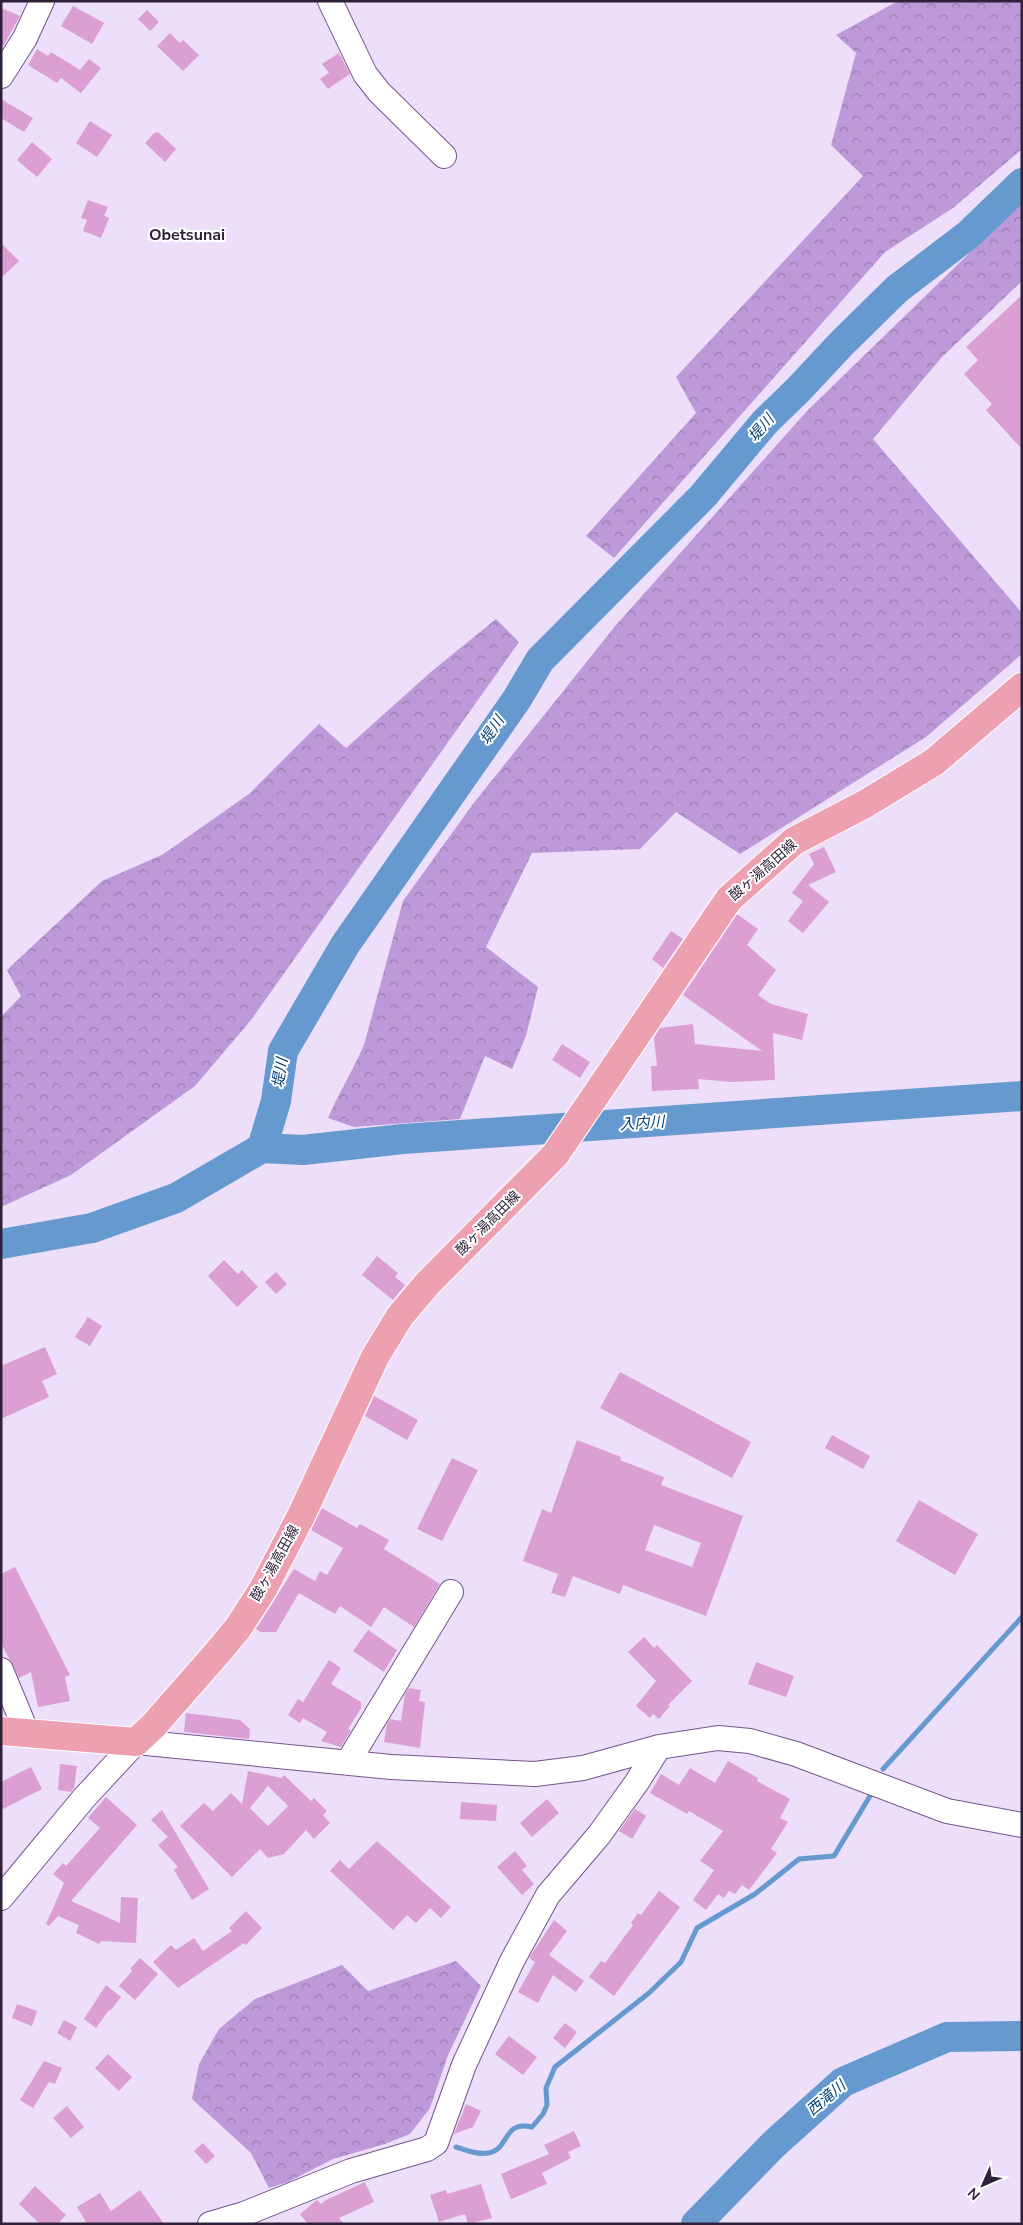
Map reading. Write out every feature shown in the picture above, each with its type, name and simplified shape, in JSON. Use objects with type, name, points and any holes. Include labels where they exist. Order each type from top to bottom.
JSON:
[{"type":"main road","name":"酸ヶ湯高田線","points":[[136,1742],[154,1725],[228,1640],[263,1589],[301,1516],[375,1357],[400,1316],[428,1283],[555,1155],[729,898],[794,841],[865,804],[934,762],[1022,687]]},
{"type":"main road","points":[[14,1732],[136,1742]]},
{"type":"street","points":[[1,76],[25,38],[42,1]]},
{"type":"street","points":[[330,1],[365,74],[379,92],[444,156]]},
{"type":"street","points":[[348,1762],[451,1592]]},
{"type":"street","points":[[1,1670],[14,1732]]},
{"type":"street","points":[[1,1898],[84,1798],[136,1742],[348,1762],[535,1774],[583,1768],[659,1747],[718,1738],[750,1741],[796,1754],[947,1811],[1022,1825]]},
{"type":"street","points":[[210,2224],[247,2219],[352,2171],[418,2152],[436,2143],[464,2065],[512,1961],[548,1894],[599,1835],[637,1782],[659,1747]]},
{"type":"green space","points":[[898,1],[1022,1],[1022,149],[953,208],[885,252],[614,558],[586,536],[696,413],[676,377],[863,176],[831,145],[856,53],[836,35]]},
{"type":"green space","points":[[1022,202],[1022,281],[941,358],[873,439],[1022,613],[1022,654],[926,737],[740,854],[676,812],[640,849],[532,853],[486,947],[538,987],[526,1036],[512,1069],[485,1056],[460,1119],[354,1127],[328,1118],[364,1045],[403,901],[473,804],[616,625],[807,411]]},
{"type":"green space","points":[[496,619],[519,642],[251,1020],[195,1086],[71,1175],[1,1207],[1,1017],[21,996],[7,970],[102,881],[162,855],[249,794],[319,724],[346,748],[432,671]]},
{"type":"green space","points":[[456,1961],[481,1986],[448,2055],[430,2108],[410,2134],[385,2144],[333,2159],[288,2182],[269,2188],[251,2153],[192,2099],[199,2064],[219,2029],[255,1999],[342,1965],[368,1991]]},
{"type":"building","points":[[73,6],[104,23],[92,44],[61,26]]},
{"type":"building","points":[[1,8],[20,16],[1,50]]},
{"type":"building","points":[[147,10],[159,22],[150,31],[138,19]]},
{"type":"building","points":[[170,33],[180,43],[183,40],[199,55],[183,71],[157,46]]},
{"type":"building","points":[[37,49],[48,56],[51,52],[80,70],[89,59],[101,68],[81,93],[61,78],[57,83],[28,65]]},
{"type":"building","points":[[339,53],[350,74],[328,89],[320,79],[329,73],[322,64]]},
{"type":"building","points":[[1,99],[33,118],[24,132],[1,118]]},
{"type":"building","points":[[90,121],[112,135],[97,157],[76,143]]},
{"type":"building","points":[[158,132],[176,149],[165,162],[145,143],[154,133]]},
{"type":"building","points":[[32,142],[52,159],[37,177],[17,160]]},
{"type":"building","points":[[88,200],[108,207],[104,216],[109,218],[101,238],[83,231],[87,220],[81,218]]},
{"type":"building","points":[[1,243],[19,261],[1,278]]},
{"type":"building","points":[[1022,295],[1022,449],[986,410],[992,404],[964,374],[978,360],[966,347]]},
{"type":"building","points":[[824,847],[836,872],[808,885],[829,902],[803,933],[788,921],[803,901],[792,893],[814,864],[809,854]]},
{"type":"building","points":[[737,914],[758,929],[747,945],[776,970],[758,995],[771,1004],[808,1014],[802,1040],[773,1033],[775,1080],[731,1082],[698,1079],[699,1089],[652,1091],[651,1066],[657,1066],[654,1038],[660,1028],[693,1024],[695,1044],[762,1051],[683,995]]},
{"type":"building","points":[[671,931],[683,939],[663,968],[652,959]]},
{"type":"building","points":[[562,1044],[590,1062],[580,1078],[552,1060]]},
{"type":"building","points":[[377,1256],[398,1273],[395,1277],[405,1285],[393,1300],[362,1275]]},
{"type":"building","points":[[224,1260],[238,1274],[242,1270],[258,1287],[237,1307],[208,1276]]},
{"type":"building","points":[[276,1272],[287,1284],[276,1294],[265,1282]]},
{"type":"building","points":[[88,1317],[102,1326],[90,1346],[75,1337]]},
{"type":"building","points":[[45,1347],[57,1374],[42,1381],[49,1397],[1,1419],[1,1366]]},
{"type":"building","points":[[620,1372],[751,1442],[732,1478],[600,1408]]},
{"type":"building","points":[[374,1396],[418,1420],[407,1440],[365,1416]]},
{"type":"building","points":[[832,1435],[870,1456],[863,1469],[825,1448]]},
{"type":"building","points":[[577,1440],[621,1457],[620,1460],[664,1477],[661,1485],[743,1516],[706,1616],[623,1585],[620,1594],[573,1576],[565,1597],[551,1593],[558,1574],[523,1561],[542,1509],[551,1513]],"holes":[[[654,1525],[701,1543],[692,1567],[645,1550]]]},
{"type":"building","points":[[452,1458],[478,1470],[442,1541],[417,1529]]},
{"type":"building","points":[[919,1500],[978,1534],[955,1575],[896,1541]]},
{"type":"building","points":[[322,1508],[357,1528],[360,1524],[389,1540],[384,1549],[440,1584],[414,1627],[384,1607],[371,1627],[340,1606],[335,1614],[299,1593],[276,1632],[261,1632],[256,1629],[294,1569],[315,1581],[320,1571],[327,1575],[343,1548],[311,1530]]},
{"type":"building","points":[[15,1567],[70,1675],[65,1677],[70,1701],[38,1707],[31,1672],[19,1678],[1,1643],[1,1574]]},
{"type":"building","points":[[368,1630],[397,1650],[384,1672],[353,1651]]},
{"type":"building","points":[[644,1637],[654,1648],[657,1645],[692,1681],[668,1705],[670,1706],[659,1719],[653,1714],[650,1718],[636,1706],[656,1681],[628,1652]]},
{"type":"building","points":[[329,1660],[341,1668],[331,1684],[361,1702],[361,1708],[348,1729],[351,1730],[341,1747],[321,1741],[327,1732],[303,1718],[300,1723],[288,1715],[298,1699],[303,1702]]},
{"type":"building","points":[[756,1662],[794,1676],[786,1697],[748,1684]]},
{"type":"building","points":[[409,1688],[421,1690],[419,1701],[425,1702],[420,1748],[384,1742],[387,1724],[390,1719],[401,1721],[405,1694]]},
{"type":"building","points":[[186,1713],[240,1720],[250,1729],[249,1739],[184,1732]]},
{"type":"building","points":[[728,1761],[758,1778],[757,1781],[790,1799],[780,1818],[788,1822],[771,1849],[777,1853],[749,1890],[742,1885],[735,1894],[729,1891],[724,1898],[718,1894],[706,1910],[693,1900],[714,1870],[700,1861],[723,1831],[689,1811],[687,1814],[650,1793],[661,1774],[679,1785],[690,1768],[715,1783]]},
{"type":"building","points":[[60,1764],[77,1766],[74,1788],[71,1792],[58,1790]]},
{"type":"building","points":[[31,1767],[42,1789],[1,1810],[1,1782]]},
{"type":"building","points":[[248,1771],[282,1778],[284,1775],[311,1801],[314,1798],[327,1811],[323,1815],[330,1823],[314,1839],[306,1830],[284,1854],[268,1858],[260,1849],[232,1877],[180,1826],[204,1803],[213,1811],[231,1793],[242,1804]],"holes":[[[268,1786],[288,1806],[268,1826],[250,1808]]]},
{"type":"building","points":[[106,1797],[137,1825],[71,1901],[120,1923],[121,1897],[138,1898],[136,1943],[101,1941],[99,1944],[76,1933],[79,1925],[58,1916],[49,1926],[46,1924],[64,1883],[53,1874],[63,1863],[66,1866],[100,1828],[88,1818]]},
{"type":"building","points":[[547,1799],[559,1813],[532,1837],[520,1823]]},
{"type":"building","points":[[461,1802],[497,1805],[496,1821],[460,1819]]},
{"type":"building","points":[[635,1809],[646,1816],[632,1839],[619,1831]]},
{"type":"building","points":[[162,1810],[209,1889],[192,1900],[174,1870],[178,1867],[158,1845],[168,1837],[151,1820]]},
{"type":"building","points":[[377,1841],[451,1907],[441,1918],[430,1908],[416,1923],[407,1915],[393,1930],[330,1871],[340,1860],[349,1869]]},
{"type":"building","points":[[515,1851],[527,1866],[522,1870],[534,1884],[522,1895],[497,1867]]},
{"type":"building","points":[[659,1891],[680,1907],[614,1996],[589,1977],[601,1961],[605,1963],[633,1925],[631,1923],[638,1913],[641,1915]]},
{"type":"building","points":[[246,1911],[262,1928],[246,1945],[244,1943],[178,1988],[153,1962],[171,1945],[176,1950],[194,1938],[203,1951],[232,1931],[229,1928]]},
{"type":"building","points":[[554,1920],[567,1931],[549,1955],[584,1981],[576,1992],[553,1975],[538,2003],[518,1992],[535,1962],[529,1958]]},
{"type":"building","points":[[140,1958],[158,1974],[135,2000],[119,1986]]},
{"type":"building","points":[[106,1985],[121,1997],[96,2028],[84,2019]]},
{"type":"building","points":[[17,2004],[37,2011],[32,2026],[12,2018]]},
{"type":"building","points":[[64,2020],[77,2027],[70,2041],[57,2033]]},
{"type":"building","points":[[565,2023],[577,2032],[565,2048],[553,2038]]},
{"type":"building","points":[[509,2036],[537,2057],[523,2075],[495,2054]]},
{"type":"building","points":[[108,2054],[132,2077],[119,2091],[95,2068]]},
{"type":"building","points":[[44,2061],[62,2068],[55,2084],[49,2082],[33,2108],[20,2100]]},
{"type":"building","points":[[466,2104],[481,2111],[473,2127],[454,2134]]},
{"type":"building","points":[[67,2106],[84,2127],[71,2138],[53,2118]]},
{"type":"building","points":[[574,2131],[581,2146],[568,2152],[571,2158],[542,2173],[547,2184],[511,2199],[501,2174],[549,2154],[544,2145]]},
{"type":"building","points":[[203,2143],[215,2156],[206,2164],[194,2151]]},
{"type":"building","points":[[365,2182],[374,2202],[339,2218],[344,2224],[308,2224],[300,2214],[317,2200],[321,2204]]},
{"type":"building","points":[[481,2184],[492,2218],[468,2224],[465,2214],[439,2222],[430,2195],[446,2190],[447,2194]]},
{"type":"building","points":[[35,2186],[66,2215],[58,2224],[40,2224],[19,2204]]},
{"type":"building","points":[[140,2190],[164,2224],[87,2224],[77,2207],[100,2193],[111,2211]]},
{"type":"waterway","name":"堤川","points":[[1,1244],[92,1228],[176,1198],[262,1148],[276,1101],[283,1051],[345,945],[517,699],[540,660],[703,496],[765,422],[842,343],[897,289],[968,235],[1022,183]]},
{"type":"waterway","name":"入内川","points":[[262,1148],[303,1150],[403,1139],[1022,1096]]},
{"type":"waterway","points":[[883,1769],[1022,1617]]},
{"type":"waterway","points":[[456,2147],[476,2153],[488,2153],[500,2147],[511,2131],[516,2128],[522,2126],[532,2127],[543,2114],[547,2105],[546,2088],[555,2067],[649,1993],[681,1962],[697,1928],[755,1894],[799,1859],[834,1856],[870,1796]]},
{"type":"waterway","name":"西滝川","points":[[696,2224],[774,2144],[843,2082],[947,2037],[1022,2036]]},
{"type":"district","name":"Obetsunai","points":[[187,235]]}]
